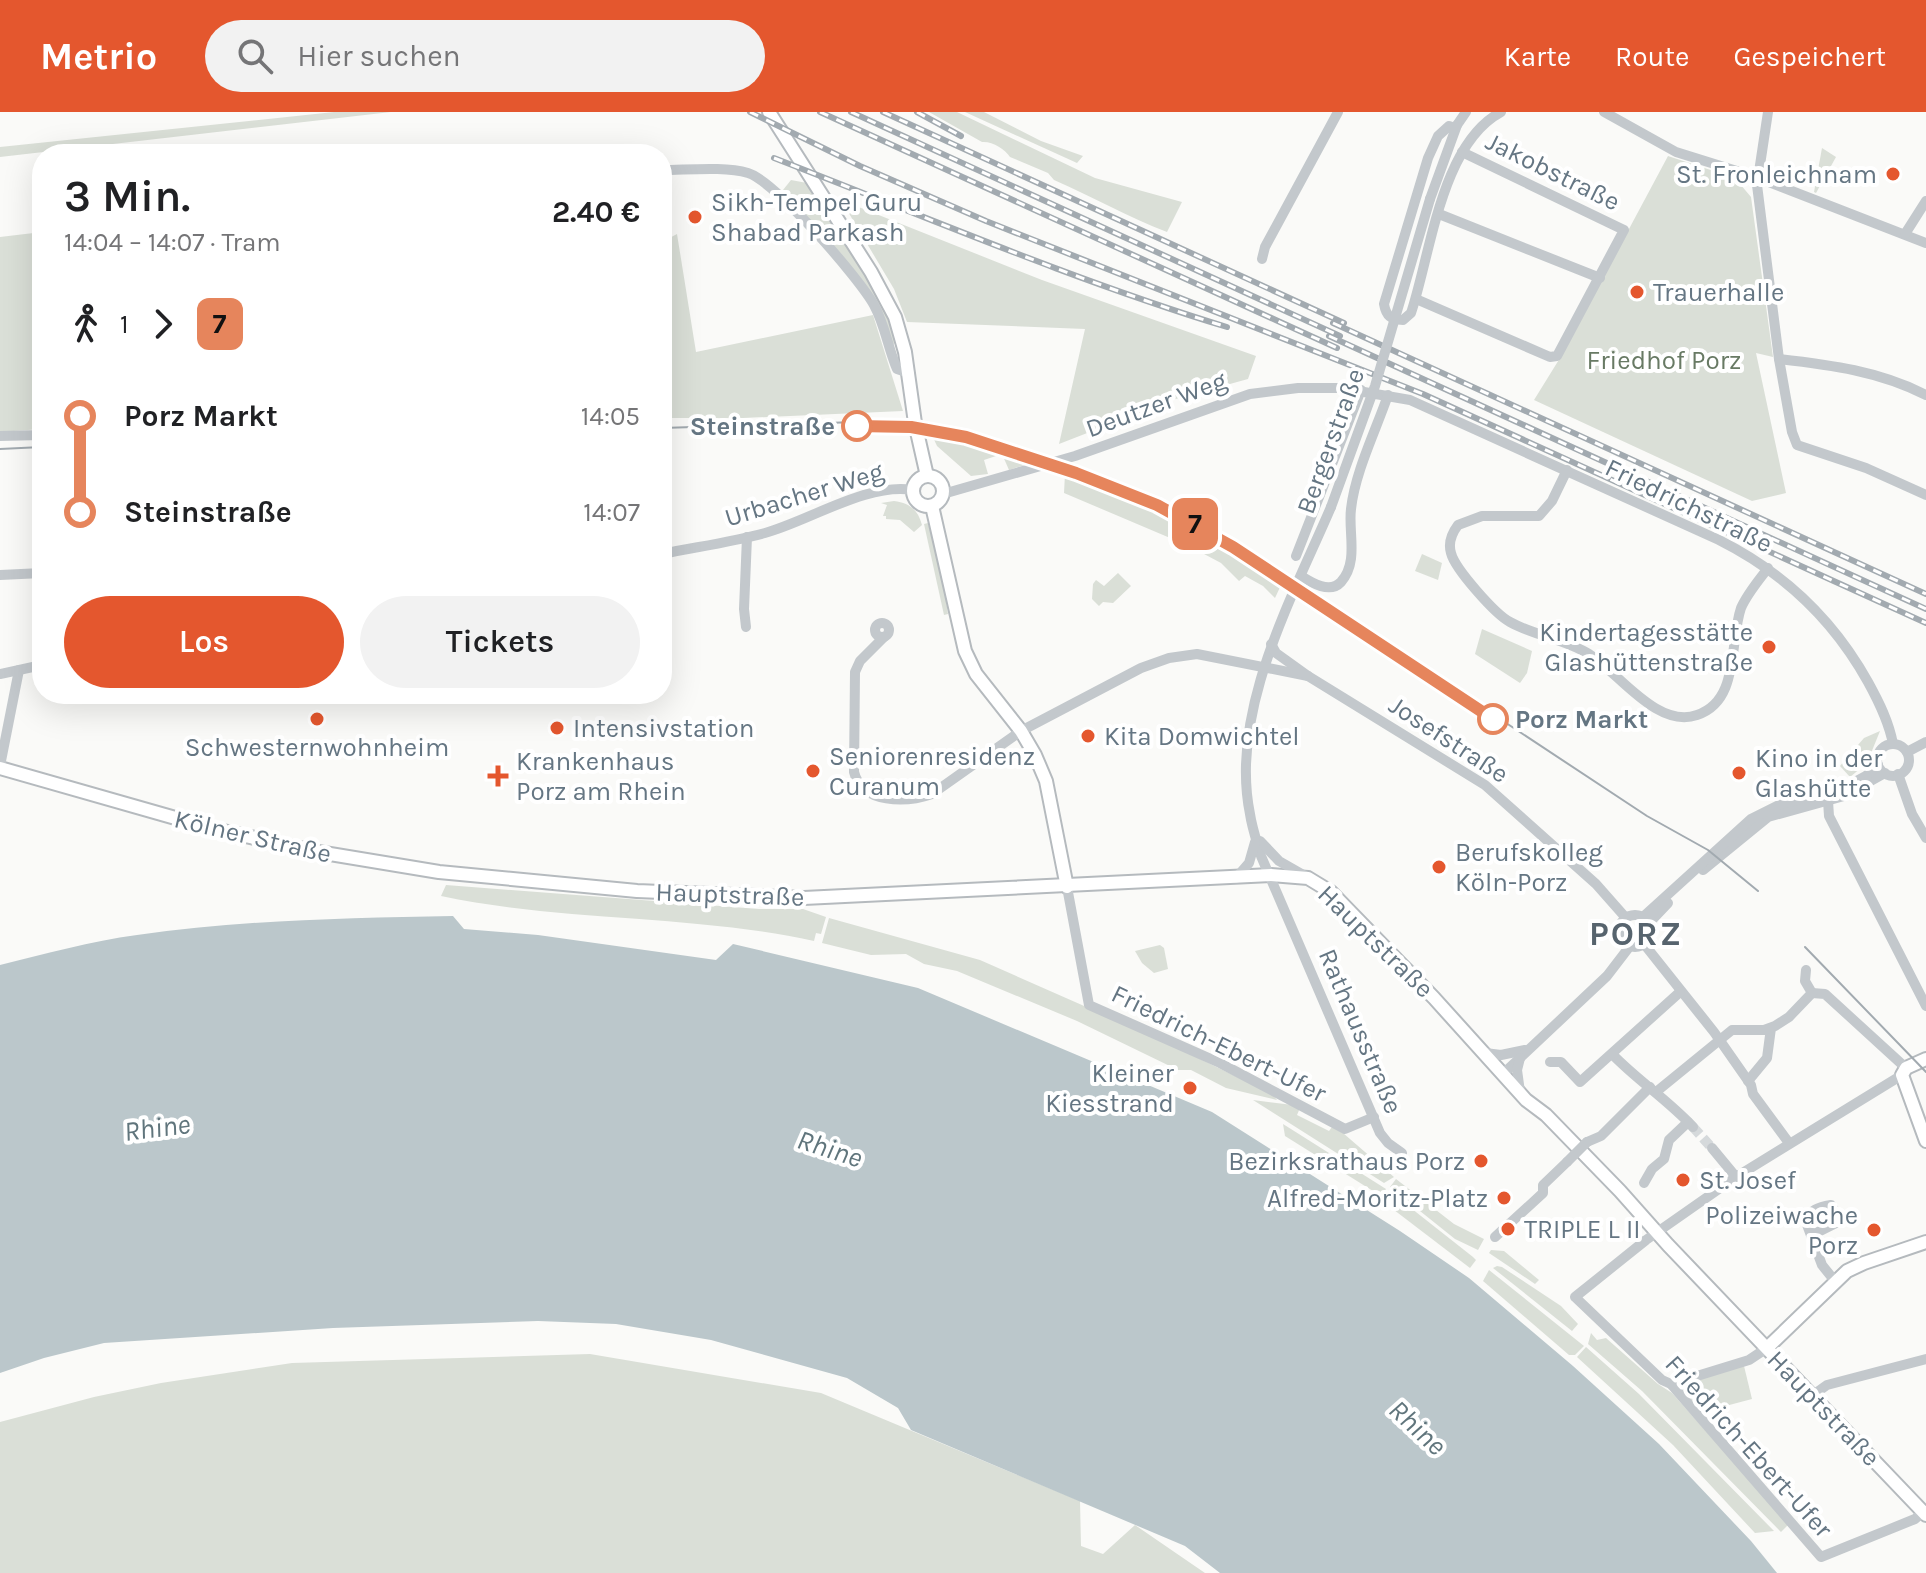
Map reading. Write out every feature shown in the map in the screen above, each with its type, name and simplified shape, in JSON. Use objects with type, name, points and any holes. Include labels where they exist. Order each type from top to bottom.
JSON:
[{"type":"main road","points":[[769,112],[883,292],[900,333],[913,397],[921,416],[932,478]]},
{"type":"main road","points":[[932,478],[942,485],[943,494],[932,506],[918,503],[913,490],[917,480],[932,478]]},
{"type":"main road","points":[[932,506],[969,663],[1021,731],[1046,781],[1067,887]]},
{"type":"main road","name":"Kölner Straße","points":[[0,767],[258,840],[370,862],[512,879]]},
{"type":"main road","name":"Hauptstraße","points":[[512,879],[637,891],[791,898],[1271,875],[1308,878],[1342,903],[1925,1513]]},
{"type":"main road","points":[[1926,1059],[1904,1071],[1904,1085],[1926,1141]]},
{"type":"main road","points":[[1767,1348],[1834,1280],[1864,1263],[1926,1242]]},
{"type":"street","points":[[1262,259],[1265,247],[1338,112]]},
{"type":"street","name":"Bergerstraße","points":[[1271,875],[1256,836],[1248,795],[1247,757],[1264,668],[1280,618],[1331,507],[1371,398],[1430,199],[1455,128],[1464,112]]},
{"type":"street","points":[[1439,214],[1600,278],[1557,356],[1550,357],[1416,299],[1439,214],[1462,152],[1484,123],[1501,112]]},
{"type":"street","points":[[1604,112],[1626,117],[1676,152],[1756,177],[1926,243]]},
{"type":"street","points":[[1768,112],[1756,177],[1779,359],[1797,445],[1864,468],[1926,495]]},
{"type":"street","name":"Bergerstraße","points":[[1416,299],[1411,313],[1403,320],[1391,318],[1385,311],[1384,304],[1428,158],[1438,136],[1449,126],[1455,128]]},
{"type":"street","name":"Jakobstraße","points":[[1462,152],[1624,230],[1600,278]]},
{"type":"street","points":[[672,170],[742,172],[765,181],[788,201],[862,286],[875,306],[897,369],[909,373]]},
{"type":"street","points":[[1905,234],[1926,201]]},
{"type":"street","points":[[1779,359],[1866,371],[1926,395]]},
{"type":"street","name":"Deutzer Weg","points":[[943,494],[1081,454],[1250,394],[1308,388],[1361,390],[1388,395]]},
{"type":"street","name":"Bergerstraße","points":[[1296,556],[1361,390]]},
{"type":"street","name":"Bergerstraße","points":[[1301,576],[1327,587],[1336,586],[1343,580],[1352,552],[1351,507],[1388,395]]},
{"type":"street","name":"Friedrichstraße","points":[[1388,395],[1426,407],[1567,470],[1719,540],[1768,568],[1795,589],[1841,639],[1874,693],[1887,720],[1893,744]]},
{"type":"street","points":[[0,436],[32,435]]},
{"type":"street","points":[[1567,470],[1552,501],[1539,516],[1482,516],[1458,525],[1450,541],[1452,558],[1505,618],[1566,641],[1591,655],[1655,709],[1680,718],[1696,716],[1722,697],[1729,679],[1742,606],[1768,568]]},
{"type":"street","name":"Urbacher Weg","points":[[672,552],[747,537],[796,523],[872,494],[895,489],[913,490]]},
{"type":"street","points":[[746,627],[747,537]]},
{"type":"street","points":[[0,575],[32,573]]},
{"type":"street","name":"Josefstraße","points":[[884,637],[860,661],[855,672],[854,772],[858,783],[872,795],[914,798],[932,794],[1021,731],[1141,668],[1169,658],[1197,654],[1308,676]]},
{"type":"street","name":"Josefstraße","points":[[1271,644],[1276,653],[1308,676],[1485,785],[1596,884],[1626,918]]},
{"type":"street","points":[[0,674],[32,667]]},
{"type":"street","points":[[0,767],[19,670]]},
{"type":"street","points":[[1907,752],[1926,742]]},
{"type":"street","points":[[1882,769],[1880,751],[1893,744],[1901,746],[1907,752],[1907,767],[1898,774]]},
{"type":"street","points":[[1646,920],[1756,825],[1783,811],[1828,801],[1855,791],[1882,769]]},
{"type":"street","points":[[1646,920],[1751,819],[1781,804],[1840,790],[1882,769],[1898,774]]},
{"type":"street","points":[[1898,774],[1912,814],[1926,838]]},
{"type":"street","points":[[1828,801],[1829,816],[1926,1006]]},
{"type":"street","points":[[1236,878],[1249,863],[1256,836]]},
{"type":"street","points":[[1256,836],[1273,857],[1308,878]]},
{"type":"street","name":"Rathausstraße","points":[[1271,875],[1374,1117],[1388,1143],[1402,1153]]},
{"type":"street","name":"Friedrich-Ebert-Ufer","points":[[1067,887],[1089,1005],[1220,1063],[1345,1129],[1374,1117]]},
{"type":"street","points":[[1638,915],[1646,920],[1650,936],[1644,944],[1630,946],[1625,943],[1619,933],[1622,922],[1638,915]]},
{"type":"street","points":[[1644,944],[1719,1040],[1789,1143]]},
{"type":"street","points":[[1504,1073],[1607,976],[1630,946]]},
{"type":"street","points":[[1806,970],[1805,981],[1812,993]]},
{"type":"street","points":[[1550,1062],[1561,1062],[1580,1082],[1680,992]]},
{"type":"street","points":[[1495,1237],[1543,1193],[1543,1185],[1587,1142],[1601,1136],[1653,1090],[1732,1030],[1771,1028],[1789,1017],[1812,993]]},
{"type":"street","points":[[1657,1232],[1736,1177],[1904,1071],[1825,994],[1812,993]]},
{"type":"street","points":[[1748,1081],[1767,1058],[1771,1028]]},
{"type":"street","points":[[1485,1053],[1508,1055],[1531,1048]]},
{"type":"street","points":[[1612,1054],[1636,1079],[1653,1090],[1690,1124],[1669,1140],[1664,1159],[1652,1169],[1644,1183]]},
{"type":"street","points":[[1520,1058],[1517,1070],[1520,1092]]},
{"type":"street","points":[[1712,1148],[1736,1177]]},
{"type":"street","name":"Friedrich-Ebert-Ufer","points":[[1657,1232],[1575,1297],[1662,1380],[1671,1384],[1821,1557],[1925,1513]]},
{"type":"street","points":[[1812,1235],[1822,1265],[1834,1280]]},
{"type":"street","points":[[1671,1384],[1749,1360],[1767,1348]]},
{"type":"street","points":[[1813,1395],[1827,1385],[1926,1359]]},
{"type":"green space","points":[[334,112],[391,112],[113,144],[32,144],[32,153],[0,157],[0,147]]},
{"type":"green space","points":[[929,112],[957,112],[1095,178],[1182,202],[1167,232],[1054,180],[1048,173],[1010,157],[998,146],[982,142]]},
{"type":"green space","points":[[965,112],[984,112],[1041,141],[1083,156],[1077,163]]},
{"type":"green space","points":[[1822,148],[1836,157],[1816,193],[1814,192]]},
{"type":"green space","name":"Friedhof Porz","points":[[1668,156],[1735,178],[1751,197],[1773,357],[1756,353],[1786,493],[1752,501],[1534,400],[1560,358]]},
{"type":"green space","points":[[791,180],[807,183],[814,196],[802,215],[783,190]]},
{"type":"green space","points":[[815,199],[876,292],[888,319],[895,343],[892,345],[885,324],[804,217]]},
{"type":"green space","points":[[841,200],[1042,280],[1256,356],[1248,379],[1172,400],[1059,444],[1085,329],[907,322],[894,289]]},
{"type":"green space","points":[[32,233],[32,430],[0,432],[0,237]]},
{"type":"green space","points":[[677,234],[696,352],[873,315],[903,411],[672,418],[672,237]]},
{"type":"green space","points":[[931,433],[1034,462],[1009,470],[1002,454],[984,460],[988,474],[971,476],[937,446]]},
{"type":"green space","points":[[1065,474],[1166,511],[1215,539],[1282,583],[1275,598],[1263,586],[1245,576],[1239,581],[1221,563],[1189,546],[1064,493]]},
{"type":"green space","points":[[881,503],[905,503],[918,515],[922,525],[914,532],[900,520],[883,516],[887,505]]},
{"type":"green space","points":[[928,523],[943,579],[948,614],[944,615],[924,524]]},
{"type":"green space","points":[[1422,554],[1442,563],[1438,580],[1415,571]]},
{"type":"green space","points":[[1118,573],[1131,586],[1113,603],[1103,602],[1099,606],[1092,599],[1093,584],[1096,580],[1104,586]]},
{"type":"green space","points":[[1482,629],[1532,651],[1527,673],[1520,683],[1475,654]]},
{"type":"green space","points":[[1880,731],[1867,763],[1850,777],[1840,766],[1864,738]]},
{"type":"green space","points":[[446,885],[759,909],[803,909],[826,917],[821,934],[816,933],[814,941],[721,926],[487,904],[441,896]]},
{"type":"green space","points":[[829,918],[980,960],[1159,1039],[1272,1094],[1277,1100],[1226,1088],[1191,1070],[1178,1070],[1077,1021],[957,971],[924,964],[906,954],[871,955],[822,943]]},
{"type":"green space","points":[[1160,945],[1164,948],[1168,969],[1154,973],[1142,963],[1135,951]]},
{"type":"green space","points":[[1253,1100],[1300,1108],[1297,1115],[1329,1131],[1332,1127],[1343,1133],[1394,1177],[1384,1183]]},
{"type":"green space","points":[[1283,1124],[1386,1189],[1381,1196],[1285,1136]]},
{"type":"green space","points":[[1396,1179],[1454,1224],[1484,1239],[1478,1250],[1455,1239],[1390,1187]]},
{"type":"green space","points":[[1388,1190],[1473,1257],[1476,1260],[1470,1268],[1381,1200]]},
{"type":"green space","points":[[1491,1250],[1504,1251],[1539,1280],[1535,1284],[1489,1253]]},
{"type":"green space","points":[[1497,1266],[1561,1306],[1578,1324],[1572,1331],[1493,1268]]},
{"type":"green space","points":[[1489,1270],[1584,1346],[1575,1355],[1569,1355],[1483,1281]]},
{"type":"green space","points":[[1591,1333],[1597,1340],[1606,1338],[1672,1393],[1789,1524],[1781,1532],[1642,1391],[1588,1344]]},
{"type":"green space","points":[[1586,1347],[1639,1394],[1774,1531],[1755,1533],[1673,1445],[1577,1357]]},
{"type":"green space","points":[[590,1354],[821,1393],[1080,1501],[1081,1546],[1103,1554],[1135,1525],[1205,1573],[0,1573],[0,1422],[161,1383],[292,1363]]},
{"type":"green space","points":[[1744,1366],[1752,1399],[1699,1413],[1680,1385]]},
{"type":"water","name":"Rhine","points":[[453,916],[464,929],[538,935],[716,960],[733,944],[918,988],[1212,1112],[1469,1278],[1659,1444],[1751,1541],[1777,1573],[1220,1573],[1185,1546],[911,1430],[898,1408],[847,1378],[711,1340],[616,1324],[538,1321],[333,1328],[104,1343],[0,1373],[0,965],[103,941],[176,930],[294,921]]},
{"type":"tunnel","points":[[1693,1127],[1712,1148]]},
{"type":"tram line","points":[[672,428],[908,423],[983,439],[1140,494],[1235,544],[1647,816],[1708,850],[1758,891]]},
{"type":"tram line","name":"7","points":[[857,426],[911,427],[966,437],[1076,473],[1181,516],[1493,719]]},
{"type":"tram line","points":[[0,449],[32,447]]},
{"type":"tram line","points":[[1805,947],[1926,1072]]},
{"type":"railway","points":[[750,112],[860,166],[986,221],[1423,394],[1926,623]]},
{"type":"railway","points":[[820,112],[1337,348]]},
{"type":"railway","points":[[851,112],[1340,336]]},
{"type":"railway","points":[[883,112],[1344,323]]},
{"type":"railway","points":[[917,112],[961,136]]},
{"type":"railway","points":[[774,158],[1056,268],[1227,327]]},
{"type":"railway","points":[[1333,323],[1926,594]]},
{"type":"railway","points":[[1329,336],[1926,609]]},
{"type":"place","name":"St. Fronleichnam","points":[[1893,174]]},
{"type":"place","name":"Sikh-Tempel Guru Shabad Parkash","points":[[695,217]]},
{"type":"place","name":"Trauerhalle","points":[[1637,292]]},
{"type":"place","name":"Steinstraße","points":[[857,426]]},
{"type":"place","name":"Kindertagesstätte Glashüttenstraße","points":[[1769,647]]},
{"type":"place","name":"Schwesternwohnheim","points":[[317,719]]},
{"type":"place","name":"Porz Markt","points":[[1493,719]]},
{"type":"place","name":"Intensivstation","points":[[557,728]]},
{"type":"place","name":"Kita Domwichtel","points":[[1088,736]]},
{"type":"place","name":"Seniorenresidenz Curanum","points":[[813,771]]},
{"type":"place","name":"Kino in der Glashütte","points":[[1739,773]]},
{"type":"place","name":"Krankenhaus Porz am Rhein","points":[[498,776]]},
{"type":"place","name":"Berufskolleg Köln-Porz","points":[[1439,867]]},
{"type":"place","name":"Kleiner Kiesstrand","points":[[1190,1088]]},
{"type":"place","name":"Bezirksrathaus Porz","points":[[1481,1161]]},
{"type":"place","name":"St. Josef","points":[[1683,1180]]},
{"type":"place","name":"Alfred-Moritz-Platz","points":[[1504,1198]]},
{"type":"place","name":"TRIPLE L II","points":[[1508,1229]]},
{"type":"place","name":"Polizeiwache Porz","points":[[1874,1230]]},
{"type":"district","name":"PORZ","points":[[1636,933]]}]
